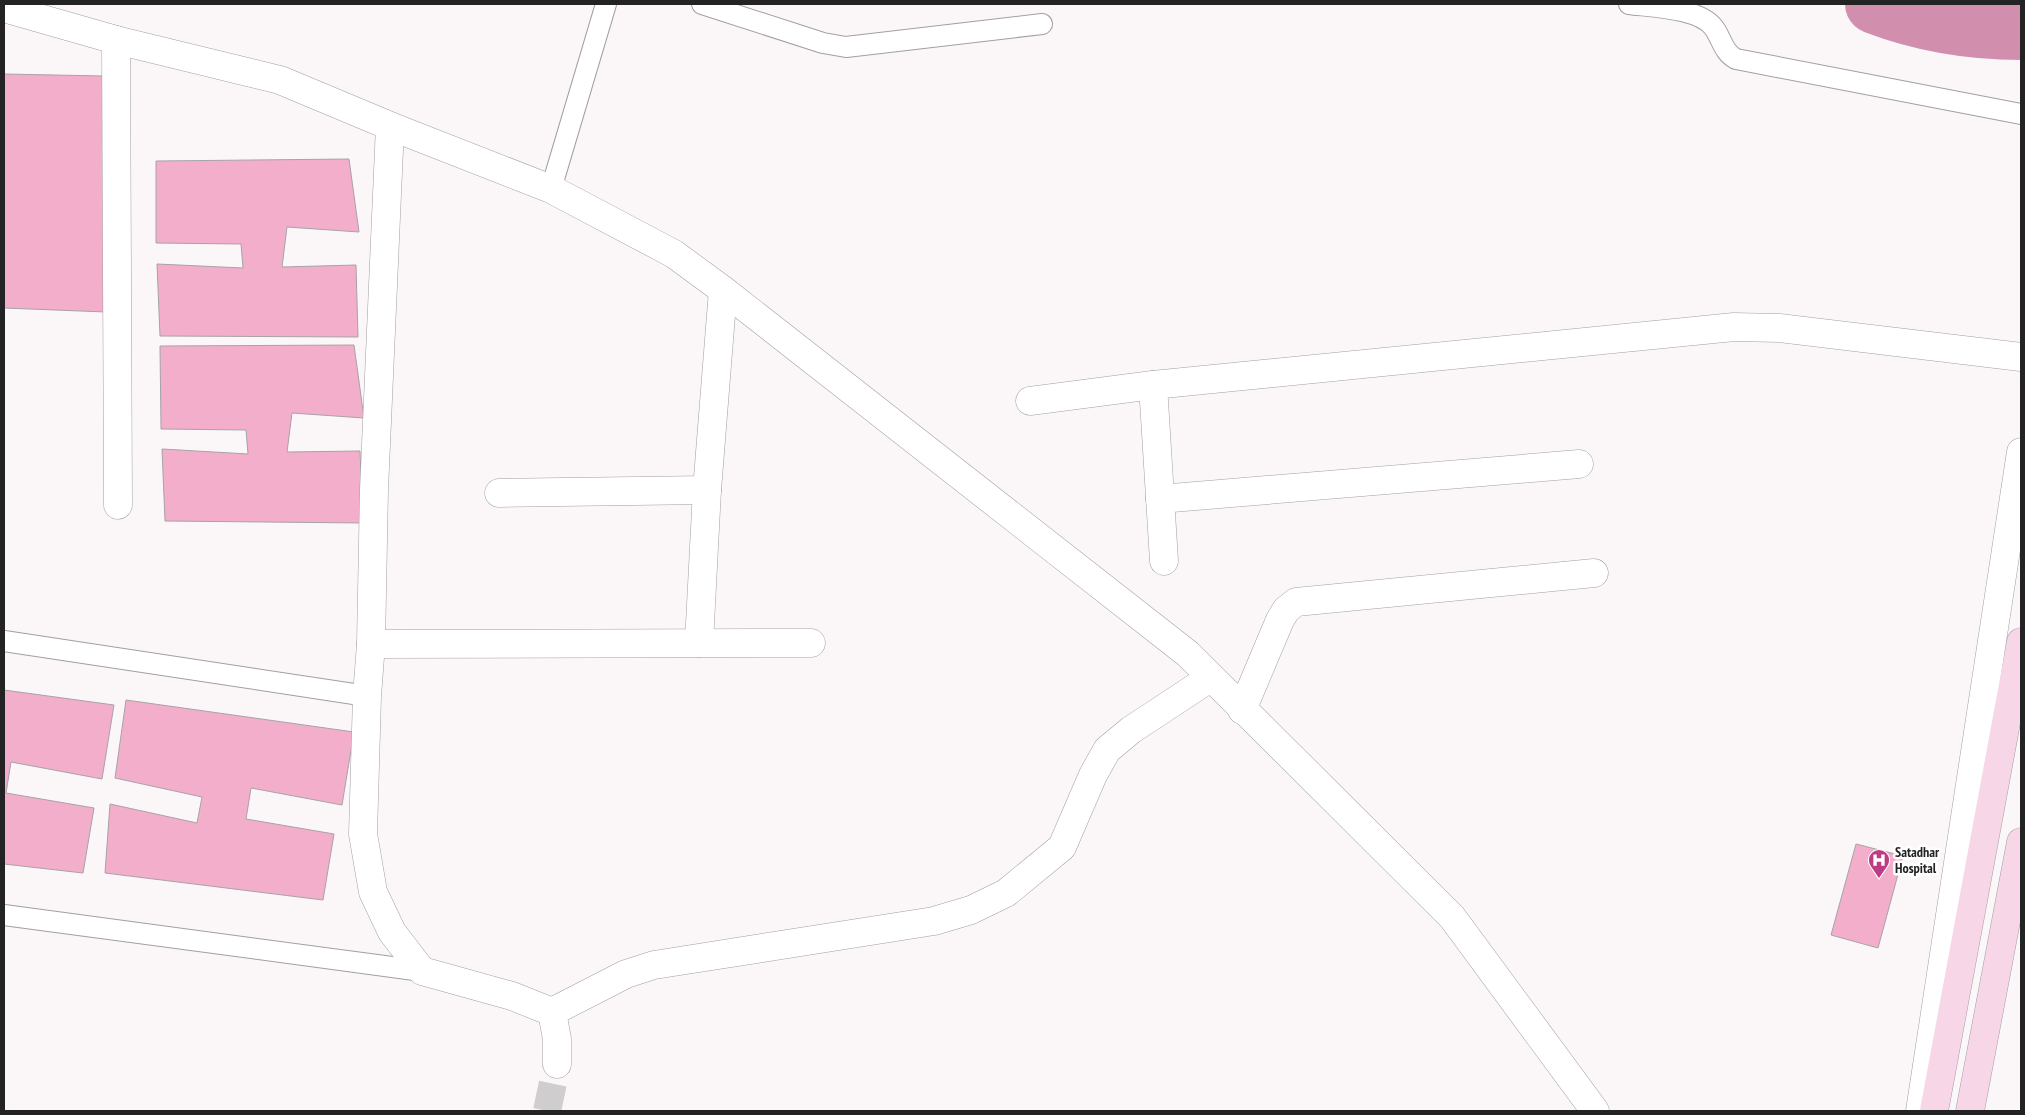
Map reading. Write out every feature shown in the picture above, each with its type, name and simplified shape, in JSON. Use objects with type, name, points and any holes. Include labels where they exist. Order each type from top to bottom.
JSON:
[{"type":"main road","points":[[1934,1111],[2021,642]]},
{"type":"main road","points":[[1970,1111],[2021,842]]},
{"type":"street","points":[[4,8],[116,40],[280,80],[390,126],[551,189],[674,254],[723,290],[1188,654],[1242,710],[1452,917],[1595,1111]]},
{"type":"street","points":[[116,40],[118,505]]},
{"type":"street","points":[[390,126],[374,490],[371,644],[367,696],[363,834],[374,892],[392,932],[422,971],[512,996],[552,1012],[626,974],[654,965],[934,921],[971,910],[1006,892],[1062,846],[1093,774],[1107,750],[1131,730],[1210,678]]},
{"type":"street","points":[[699,643],[707,490],[723,290]]},
{"type":"street","points":[[1030,401],[1153,385],[1734,327],[1779,328],[2021,357]]},
{"type":"street","points":[[1153,385],[1164,560]]},
{"type":"street","points":[[1920,1111],[2021,452]]},
{"type":"street","points":[[1160,499],[1579,464]]},
{"type":"street","points":[[499,493],[707,490]]},
{"type":"street","points":[[1242,710],[1280,620],[1286,610],[1296,602],[1594,572]]},
{"type":"street","points":[[371,644],[811,643]]},
{"type":"street","points":[[552,1012],[557,1039],[557,1064]]},
{"type":"lane","points":[[551,189],[606,4]]},
{"type":"lane","points":[[702,4],[823,43],[846,46],[1042,24]]},
{"type":"lane","points":[[1629,4],[1682,11],[1700,16],[1713,26],[1724,48],[1736,59],[2021,114]]},
{"type":"lane","points":[[4,641],[367,696]]},
{"type":"lane","points":[[4,915],[422,971]]},
{"type":"building","points":[[4,74],[104,76],[106,312],[4,308]]},
{"type":"building","points":[[349,159],[359,232],[287,227],[282,267],[356,265],[358,337],[160,336],[157,264],[243,268],[241,244],[156,243],[156,161]]},
{"type":"building","points":[[354,345],[364,418],[292,413],[287,452],[360,451],[363,523],[165,521],[162,449],[248,454],[246,430],[161,429],[160,346]]},
{"type":"building","points":[[4,690],[114,705],[102,779],[11,762],[6,793],[94,808],[83,873],[4,864]]},
{"type":"building","points":[[126,700],[354,732],[342,805],[251,788],[246,819],[334,834],[323,900],[105,873],[110,804],[197,823],[202,797],[115,778]]},
{"type":"building","points":[[1856,844],[1903,856],[1878,948],[1831,935]]},
{"type":"waterway","points":[[1875,4],[1911,16],[1947,24],[1965,27],[2021,30]]},
{"type":"tunnel","points":[[547,1111],[557,1064]]},
{"type":"place","name":"Satadhar Hospital","points":[[1879,879]]}]
